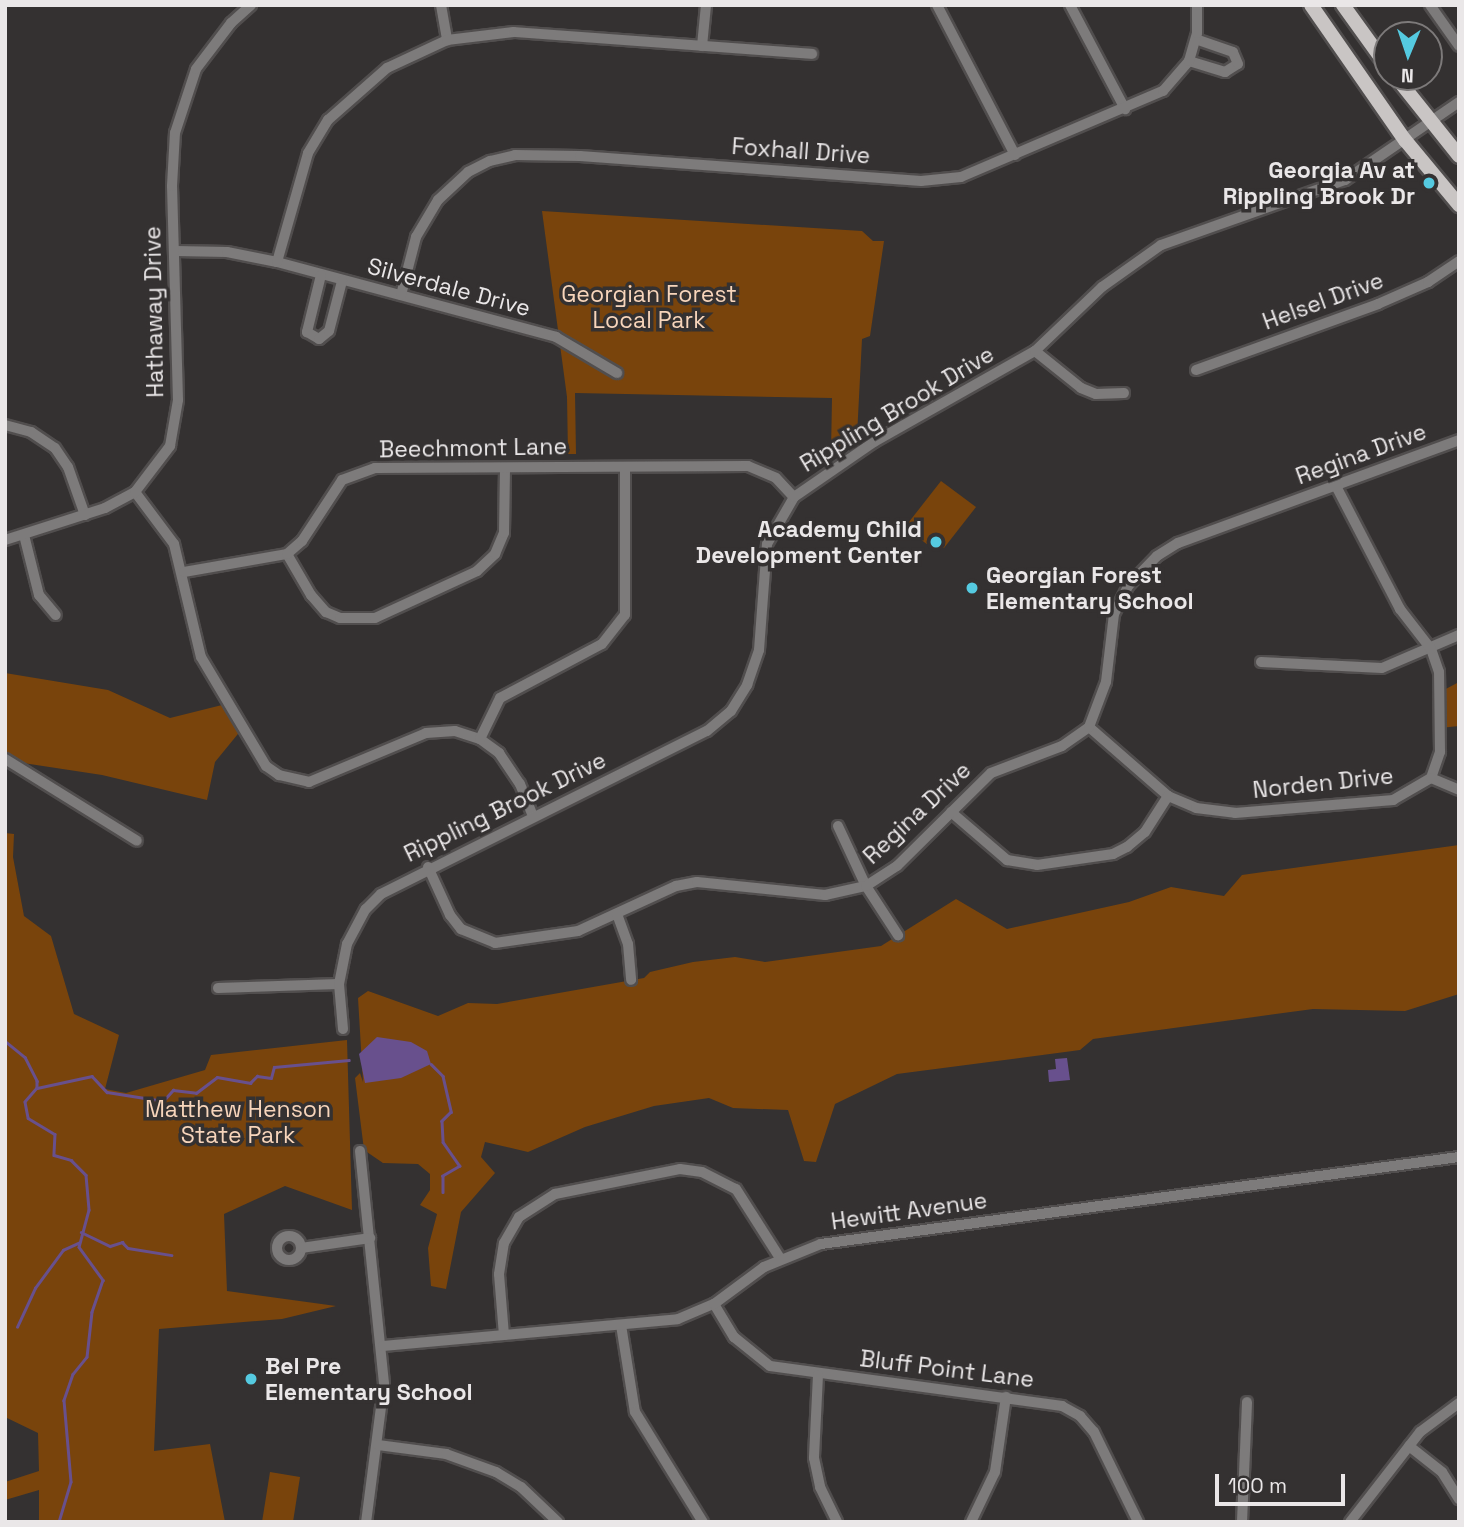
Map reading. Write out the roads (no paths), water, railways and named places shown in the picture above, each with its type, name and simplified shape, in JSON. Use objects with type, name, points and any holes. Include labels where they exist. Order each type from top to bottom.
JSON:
[{"type":"main road","points":[[1311,5],[1405,140],[1459,205]]},
{"type":"main road","points":[[1343,5],[1373,46]]},
{"type":"main road","points":[[1407,91],[1459,156]]},
{"type":"street","name":"Hathaway Drive","points":[[5,540],[85,515],[135,492],[162,460],[174,431],[176,251],[172,157],[180,109],[196,69],[212,45],[251,5]]},
{"type":"street","points":[[441,5],[447,40]]},
{"type":"street","points":[[702,46],[706,5]]},
{"type":"street","points":[[937,5],[1015,155]]},
{"type":"street","points":[[1070,5],[1125,109]]},
{"type":"street","name":"Foxhall Drive","points":[[401,295],[416,237],[438,200],[468,172],[515,155],[921,181],[961,177],[1163,92],[1189,61],[1196,39],[1197,5]]},
{"type":"street","points":[[1430,5],[1459,46]]},
{"type":"street","points":[[277,262],[308,153],[328,120],[387,68],[447,40],[514,32],[812,54]]},
{"type":"street","points":[[1189,61],[1226,72],[1238,64],[1228,50],[1196,39]]},
{"type":"street","name":"Rippling Brook Drive","points":[[342,1029],[339,984],[347,944],[366,909],[394,884],[707,731],[731,710],[747,685],[759,650],[767,544],[794,497],[874,442],[1035,351],[1102,287],[1161,245],[1345,180],[1459,102]]},
{"type":"street","name":"Silverdale Drive","points":[[176,251],[227,252],[277,262],[556,337],[617,373]]},
{"type":"street","name":"Helsel Drive","points":[[1196,370],[1378,304],[1428,282],[1459,261]]},
{"type":"street","name":"Silverdale Drive","points":[[321,275],[307,332],[318,339],[329,331],[342,281]]},
{"type":"street","points":[[1035,351],[1081,388],[1096,394],[1124,393]]},
{"type":"street","points":[[5,425],[30,432],[55,448],[68,467],[85,515]]},
{"type":"street","name":"Regina Drive","points":[[428,867],[450,915],[461,929],[495,943],[578,931],[676,886],[697,882],[825,895],[866,886],[897,866],[991,773],[1062,746],[1089,727],[1106,682],[1114,614],[1144,566],[1178,543],[1459,440]]},
{"type":"street","name":"Beechmont Lane","points":[[287,554],[302,541],[332,491],[354,473],[375,468],[748,466],[776,478],[794,497]]},
{"type":"street","points":[[480,739],[500,698],[602,644],[625,615],[625,467]]},
{"type":"street","points":[[184,572],[287,554],[311,596],[326,612],[341,618],[375,618],[477,571],[495,554],[504,533],[505,468]]},
{"type":"street","points":[[1336,486],[1400,610],[1431,649],[1439,672],[1441,719],[1440,752],[1431,778],[1459,790]]},
{"type":"street","points":[[135,492],[174,544],[184,572],[191,627],[201,657],[256,751],[279,775],[309,782],[331,776],[426,733],[455,731],[480,739],[509,764],[533,817]]},
{"type":"street","points":[[24,535],[39,595],[56,615]]},
{"type":"street","points":[[1261,662],[1382,668],[1459,635]]},
{"type":"street","name":"Norden Drive","points":[[1089,727],[1168,796],[1196,808],[1236,813],[1393,800],[1431,778]]},
{"type":"street","points":[[5,759],[137,841]]},
{"type":"street","points":[[951,812],[1007,860],[1037,865],[1113,854],[1127,847],[1144,832],[1168,796]]},
{"type":"street","points":[[838,826],[866,886],[898,935]]},
{"type":"street","points":[[617,914],[628,944],[631,980]]},
{"type":"street","points":[[218,988],[339,984]]},
{"type":"street","points":[[360,1151],[383,1346],[378,1445],[366,1522]]},
{"type":"street","name":"Hewitt Avenue","points":[[383,1346],[678,1319],[714,1304],[780,1258],[821,1244],[1459,1157]]},
{"type":"street","points":[[504,1335],[499,1274],[504,1243],[520,1217],[555,1194],[680,1169],[702,1172],[736,1189],[780,1258]]},
{"type":"street","points":[[301,1248],[370,1238]]},
{"type":"street","name":"Bluff Point Lane","points":[[714,1304],[734,1337],[751,1354],[770,1366],[818,1375],[1044,1401],[1080,1416],[1106,1451],[1138,1522]]},
{"type":"street","points":[[621,1325],[635,1412],[703,1522]]},
{"type":"street","points":[[818,1375],[814,1458],[820,1487],[837,1522]]},
{"type":"street","points":[[971,1522],[995,1472],[1006,1397]]},
{"type":"street","points":[[1242,1522],[1247,1402]]},
{"type":"street","points":[[1350,1522],[1409,1446],[1437,1415],[1459,1403]]},
{"type":"street","points":[[378,1445],[446,1454],[487,1468],[521,1487],[558,1522]]},
{"type":"street","points":[[1409,1446],[1442,1472],[1459,1499]]},
{"type":"waterway","points":[[5,1041],[25,1057],[37,1081],[37,1088],[25,1102],[28,1118],[55,1134],[54,1155],[71,1160],[86,1175],[89,1210],[79,1247],[103,1280],[92,1312],[87,1357],[73,1374],[64,1400],[71,1482],[59,1522]]},
{"type":"waterway","points":[[37,1088],[92,1076],[107,1092],[163,1101],[173,1090],[196,1093],[217,1077],[250,1083],[257,1076],[271,1078],[274,1067],[349,1060]]},
{"type":"waterway","points":[[431,1064],[443,1076],[451,1112],[442,1121],[443,1142],[460,1166],[443,1176],[443,1192]]},
{"type":"waterway","points":[[81,1232],[110,1246],[122,1242],[128,1248],[171,1255]]},
{"type":"waterway","points":[[17,1327],[35,1288],[63,1250],[78,1243]]},
{"type":"place","name":"Georgia Av at Rippling Brook Dr","points":[[1429,183]]},
{"type":"place","name":"Academy Child Development Center","points":[[936,542]]},
{"type":"place","name":"Georgian Forest Elementary School","points":[[972,588]]},
{"type":"place","name":"Bel Pre Elementary School","points":[[251,1379]]},
{"type":"park label","name":"Georgian Forest Local Park","points":[[649,307]]},
{"type":"park label","name":"Matthew Henson State Park","points":[[238,1122]]}]
